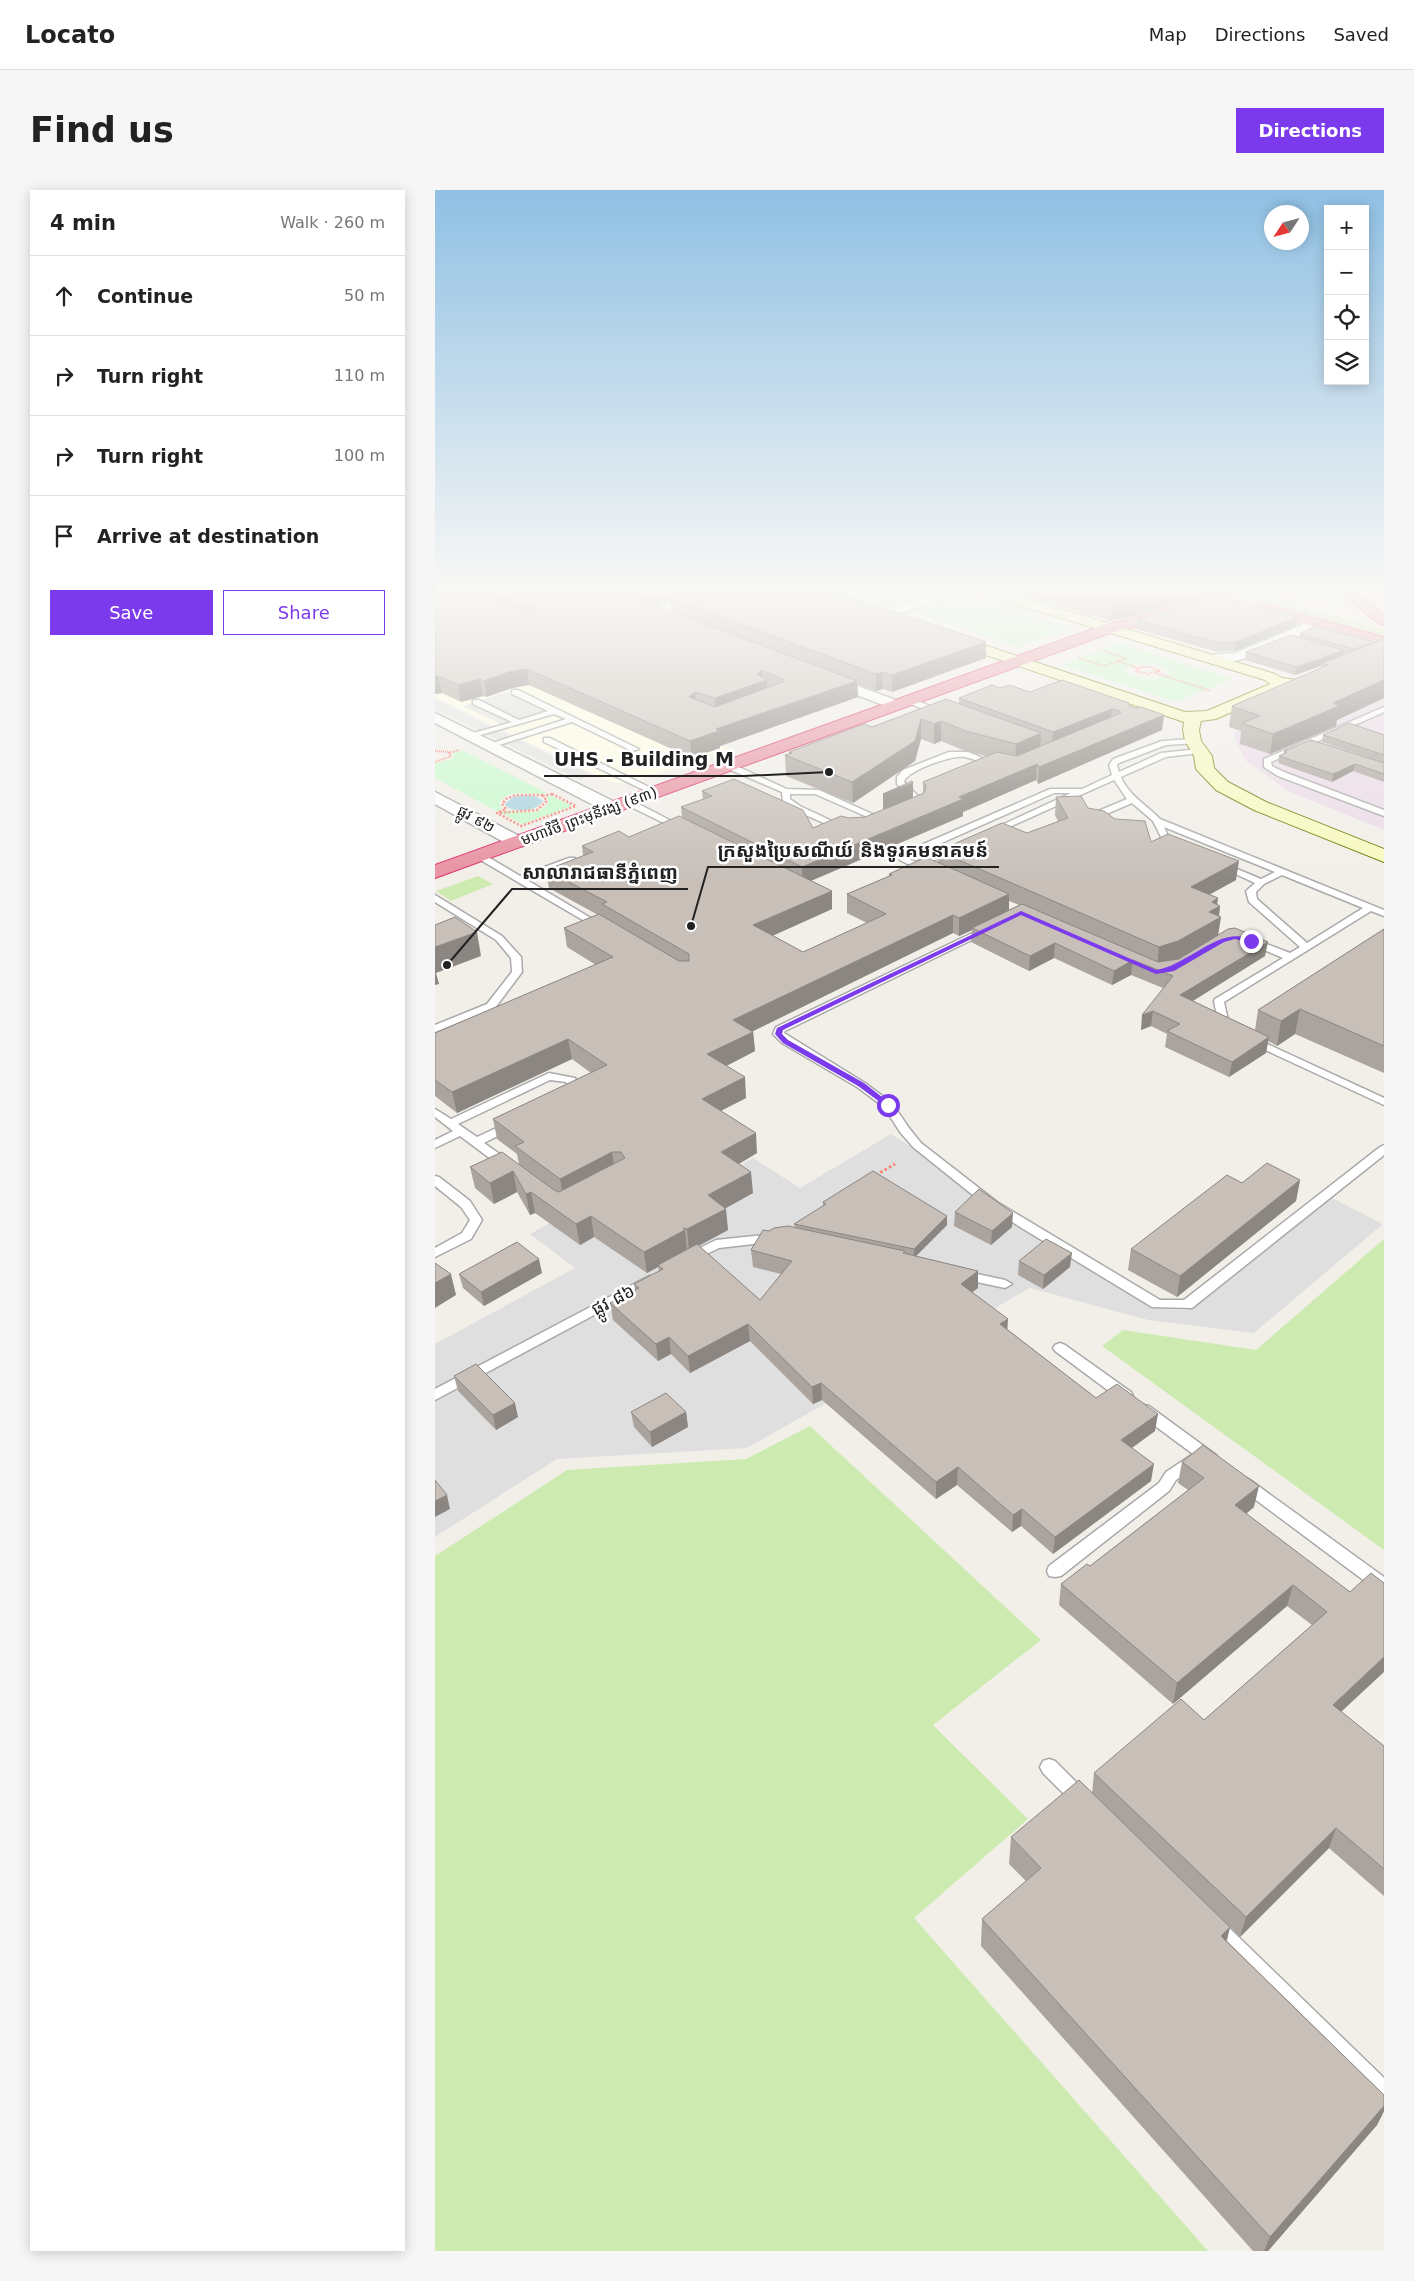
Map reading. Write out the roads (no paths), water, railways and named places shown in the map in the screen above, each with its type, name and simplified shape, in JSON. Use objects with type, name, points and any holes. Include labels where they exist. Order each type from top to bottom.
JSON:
[{"type":"highway","name":"មហាវិថី ព្រះមុនីវង្ស (៩៣)","points":[[435,872],[944,688]]},
{"type":"street","points":[[859,688],[903,703]]},
{"type":"street","points":[[1087,688],[1151,712],[1193,718],[1210,716],[1274,688]]},
{"type":"street","points":[[435,717],[466,744],[490,745],[620,805]]},
{"type":"street","points":[[1193,718],[1191,730],[1205,769],[1211,778],[1238,796],[1384,856]]},
{"type":"street","points":[[1198,749],[1281,799],[1384,840]]},
{"type":"street","name":"ផ្លូវ ៩២","points":[[435,797],[517,842]]},
{"type":"lane","points":[[515,692],[635,749]]},
{"type":"lane","points":[[477,702],[518,722]]},
{"type":"lane","points":[[903,703],[953,717]]},
{"type":"lane","points":[[1384,708],[1267,762],[1268,767],[1281,774],[1384,813]]},
{"type":"lane","points":[[466,744],[518,722],[555,711]]},
{"type":"lane","points":[[490,745],[573,719]]},
{"type":"lane","points":[[547,740],[655,792]]},
{"type":"lane","points":[[1310,742],[1319,745]]},
{"type":"lane","points":[[1198,749],[1165,743],[1116,761],[1113,765],[1115,777],[1132,800],[1158,821],[1384,913]]},
{"type":"lane","points":[[986,834],[1164,755],[1198,749]]},
{"type":"lane","points":[[905,812],[920,806],[920,802],[900,782],[906,772],[952,754],[965,754],[1003,768]]},
{"type":"lane","points":[[729,766],[785,791],[816,792],[887,820],[869,827]]},
{"type":"lane","points":[[785,791],[786,800],[797,808],[851,831]]},
{"type":"lane","points":[[934,873],[904,860],[905,855],[1053,791],[1082,791]]},
{"type":"lane","points":[[1110,826],[1102,820],[1099,814],[1132,800]]},
{"type":"lane","points":[[620,805],[694,835]]},
{"type":"lane","points":[[1158,821],[1158,833],[1172,845],[1181,849]]},
{"type":"lane","points":[[916,865],[960,846]]},
{"type":"lane","points":[[480,856],[611,932]]},
{"type":"lane","points":[[520,879],[582,857]]},
{"type":"lane","points":[[1217,864],[1261,882]]},
{"type":"lane","points":[[1282,872],[1261,882],[1251,891],[1252,900],[1305,947]]},
{"type":"lane","points":[[435,898],[499,938],[516,957],[517,972],[491,1006],[435,1029]]},
{"type":"lane","points":[[1370,908],[1219,1001],[1224,1027],[1384,1102]]},
{"type":"lane","points":[[449,920],[464,915]]},
{"type":"lane","points":[[994,925],[780,1029],[778,1034],[786,1042],[861,1085],[888,1105],[904,1130],[917,1145],[993,1205],[1157,1304],[1187,1305],[1384,1149]]},
{"type":"lane","points":[[1243,939],[1290,957]]},
{"type":"lane","points":[[451,1124],[549,1076],[571,1080],[576,1092],[559,1101]]},
{"type":"lane","points":[[435,1112],[515,1172]]},
{"type":"lane","points":[[476,1142],[517,1121]]},
{"type":"lane","points":[[435,1144],[462,1131]]},
{"type":"lane","points":[[435,1180],[467,1204],[476,1220],[467,1236],[435,1253]]},
{"type":"lane","name":"ផ្លូវ ៨៦","points":[[435,1395],[716,1244],[789,1237]]},
{"type":"lane","points":[[949,1271],[1005,1284]]},
{"type":"lane","points":[[1060,1348],[1384,1586]]},
{"type":"lane","points":[[1055,1571],[1164,1487],[1171,1476],[1203,1453]]},
{"type":"lane","points":[[1049,1767],[1092,1809]]},
{"type":"lane","points":[[1206,1920],[1384,2092]]},
{"type":"water","points":[[535,796],[543,801],[540,805],[525,810],[515,810],[506,806],[505,804],[513,797]]},
{"type":"place","name":"UHS - Building M","points":[[829,772]]},
{"type":"place","name":"ក្រសួងប្រៃសណីយ៍ និងទូរគមនាគមន៍","points":[[691,926]]},
{"type":"place","name":"សាលារាជធានីភ្នំពេញ","points":[[447,965]]}]
